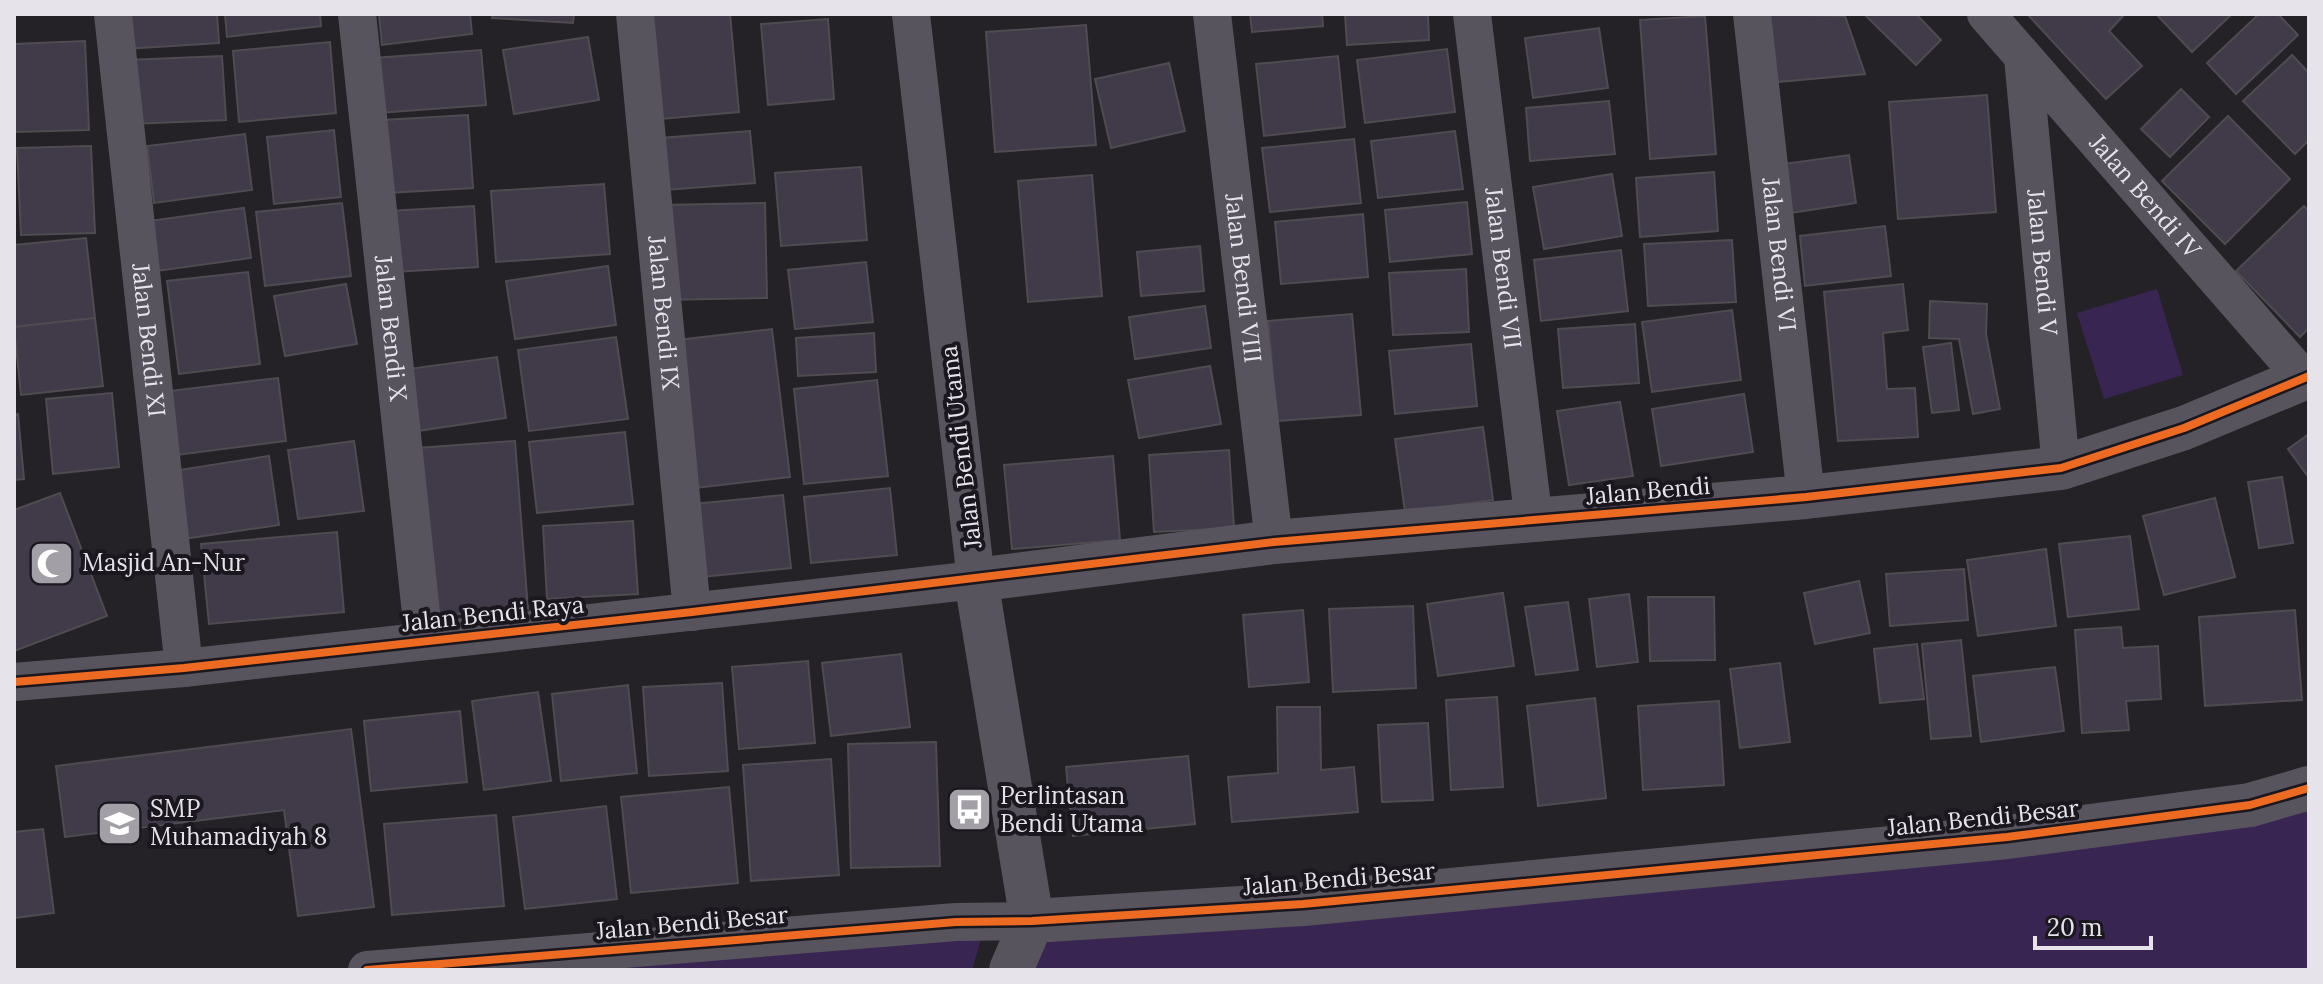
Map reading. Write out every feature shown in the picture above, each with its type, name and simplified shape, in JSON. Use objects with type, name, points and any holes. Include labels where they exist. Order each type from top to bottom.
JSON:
[{"type":"street","name":"Jalan Bendi XI","points":[[113,14],[184,668]]},
{"type":"street","name":"Jalan Bendi X","points":[[357,14],[424,641]]},
{"type":"street","name":"Jalan Bendi IX","points":[[635,14],[692,612]]},
{"type":"street","name":"Jalan Bendi Utama","points":[[911,14],[976,580],[1032,921]]},
{"type":"street","name":"Jalan Bendi VIII","points":[[1212,14],[1274,542]]},
{"type":"street","name":"Jalan Bendi VII","points":[[1472,14],[1534,522]]},
{"type":"street","name":"Jalan Bendi VI","points":[[1752,14],[1806,497]]},
{"type":"street","name":"Jalan Bendi IV","points":[[1986,14],[2307,378]]},
{"type":"street","name":"Jalan Bendi V","points":[[2023,57],[2061,468]]},
{"type":"street","name":"Jalan Bendi","points":[[976,580],[1274,542],[1806,497],[2061,468],[2184,428],[2307,378]]},
{"type":"street","name":"Jalan Bendi Raya","points":[[14,682],[184,668],[976,580]]},
{"type":"street","name":"Jalan Bendi Besar","points":[[367,970],[956,922],[1032,921],[1303,904],[2007,837],[2250,805],[2309,788]]},
{"type":"street","points":[[1011,970],[1032,921]]},
{"type":"shaded area","points":[[2157,289],[2183,375],[2104,399],[2077,313]]},
{"type":"shaded area","points":[[2309,799],[2309,970],[1025,970],[1041,915]]},
{"type":"shaded area","points":[[988,915],[972,970],[546,970]]},
{"type":"building","points":[[122,14],[217,14],[219,43],[125,49]]},
{"type":"building","points":[[225,14],[320,14],[321,26],[227,37]]},
{"type":"building","points":[[379,14],[470,14],[472,34],[382,45]]},
{"type":"building","points":[[493,14],[574,14],[573,23],[492,18]]},
{"type":"building","points":[[651,14],[730,14],[739,112],[661,119]]},
{"type":"building","points":[[1250,14],[1322,14],[1323,26],[1252,32]]},
{"type":"building","points":[[1345,14],[1428,14],[1429,40],[1347,45]]},
{"type":"building","points":[[1759,14],[1845,16],[1865,74],[1766,83]]},
{"type":"building","points":[[1864,14],[1916,14],[1941,40],[1916,65]]},
{"type":"building","points":[[2125,14],[2109,31],[2142,66],[2106,99],[2029,16]]},
{"type":"building","points":[[2156,14],[2232,14],[2192,52]]},
{"type":"building","points":[[2259,14],[2278,14],[2298,35],[2236,94],[2207,63]]},
{"type":"building","points":[[1705,16],[1716,154],[1650,159],[1640,20]]},
{"type":"building","points":[[828,19],[834,99],[768,105],[761,24]]},
{"type":"building","points":[[1086,25],[1096,145],[995,152],[986,32]]},
{"type":"building","points":[[1599,28],[1608,88],[1533,98],[1525,38]]},
{"type":"building","points":[[588,37],[599,100],[514,114],[503,50]]},
{"type":"building","points":[[85,41],[89,130],[14,132],[14,44]]},
{"type":"building","points":[[330,42],[336,113],[239,122],[233,51]]},
{"type":"building","points":[[1447,49],[1455,112],[1365,123],[1357,60]]},
{"type":"building","points":[[481,50],[486,105],[378,113],[374,58]]},
{"type":"building","points":[[2292,55],[2309,73],[2309,140],[2295,154],[2243,101]]},
{"type":"building","points":[[222,56],[226,120],[131,124],[127,60]]},
{"type":"building","points":[[1338,56],[1345,127],[1264,136],[1256,64]]},
{"type":"building","points":[[1169,63],[1185,131],[1111,148],[1095,79]]},
{"type":"building","points":[[2181,89],[2209,117],[2170,157],[2141,129]]},
{"type":"building","points":[[1987,95],[1996,212],[1898,219],[1889,102]]},
{"type":"building","points":[[1609,101],[1615,154],[1530,161],[1526,108]]},
{"type":"building","points":[[468,115],[473,188],[388,193],[383,120]]},
{"type":"building","points":[[2228,116],[2290,179],[2225,244],[2162,181]]},
{"type":"building","points":[[334,130],[341,197],[274,204],[267,137]]},
{"type":"building","points":[[750,131],[755,183],[665,190],[660,138]]},
{"type":"building","points":[[1455,131],[1463,189],[1378,198],[1371,141]]},
{"type":"building","points":[[245,134],[252,190],[154,203],[147,146]]},
{"type":"building","points":[[1354,139],[1361,203],[1270,212],[1262,148]]},
{"type":"building","points":[[91,146],[95,233],[21,235],[17,148]]},
{"type":"building","points":[[1849,155],[1856,203],[1790,213],[1783,164]]},
{"type":"building","points":[[861,167],[867,240],[781,246],[775,173]]},
{"type":"building","points":[[1714,172],[1718,231],[1640,237],[1636,178]]},
{"type":"building","points":[[1612,174],[1622,236],[1544,249],[1533,187]]},
{"type":"building","points":[[1092,175],[1102,296],[1028,302],[1018,181]]},
{"type":"building","points":[[604,184],[610,254],[496,262],[491,191]]},
{"type":"building","points":[[1467,202],[1472,254],[1390,262],[1385,210]]},
{"type":"building","points":[[342,203],[351,276],[265,286],[256,212]]},
{"type":"building","points":[[765,203],[767,298],[663,300],[661,205]]},
{"type":"building","points":[[474,206],[478,267],[394,272],[389,211]]},
{"type":"building","points":[[2304,206],[2309,211],[2309,328],[2300,337],[2236,271]]},
{"type":"building","points":[[244,208],[251,258],[157,271],[149,221]]},
{"type":"building","points":[[1363,214],[1368,277],[1281,284],[1275,222]]},
{"type":"building","points":[[1885,226],[1891,276],[1805,286],[1800,236]]},
{"type":"building","points":[[86,238],[95,318],[14,327],[14,245]]},
{"type":"building","points":[[1732,240],[1736,302],[1648,306],[1644,244]]},
{"type":"building","points":[[1200,246],[1204,291],[1141,296],[1137,252]]},
{"type":"building","points":[[1621,250],[1628,311],[1541,321],[1534,260]]},
{"type":"building","points":[[866,262],[873,322],[795,329],[788,270]]},
{"type":"building","points":[[608,266],[616,325],[515,339],[506,281]]},
{"type":"building","points":[[1466,269],[1469,332],[1393,335],[1389,273]]},
{"type":"building","points":[[248,272],[260,364],[179,374],[167,281]]},
{"type":"building","points":[[346,284],[357,344],[285,356],[274,296]]},
{"type":"building","points":[[1903,284],[1908,330],[1883,333],[1887,389],[1915,388],[1918,437],[1838,441],[1824,292]]},
{"type":"building","points":[[1930,301],[1987,304],[1986,334],[2000,409],[1973,414],[1959,339],[1929,338]]},
{"type":"building","points":[[1205,306],[1211,348],[1135,359],[1129,317]]},
{"type":"building","points":[[1732,310],[1741,380],[1652,392],[1642,322]]},
{"type":"building","points":[[1352,314],[1361,415],[1277,421],[1268,321]]},
{"type":"building","points":[[95,318],[103,386],[21,395],[14,327]]},
{"type":"building","points":[[1635,324],[1639,383],[1563,388],[1558,329]]},
{"type":"building","points":[[772,329],[790,477],[687,489],[669,341]]},
{"type":"building","points":[[874,333],[876,372],[798,376],[796,338]]},
{"type":"building","points":[[616,337],[628,419],[529,431],[518,350]]},
{"type":"building","points":[[1951,343],[1959,410],[1932,413],[1923,347]]},
{"type":"building","points":[[1471,344],[1477,406],[1395,414],[1389,351]]},
{"type":"building","points":[[497,357],[506,418],[410,432],[401,370]]},
{"type":"building","points":[[1210,366],[1221,424],[1139,438],[1128,380]]},
{"type":"building","points":[[278,378],[286,441],[177,455],[169,391]]},
{"type":"building","points":[[877,380],[888,476],[804,484],[794,389]]},
{"type":"building","points":[[112,393],[119,467],[53,474],[46,399]]},
{"type":"building","points":[[1744,394],[1753,452],[1661,466],[1652,409]]},
{"type":"building","points":[[1620,402],[1633,476],[1569,485],[1557,411]]},
{"type":"building","points":[[18,414],[24,479],[14,480],[14,415]]},
{"type":"building","points":[[1483,427],[1493,500],[1405,512],[1395,439]]},
{"type":"building","points":[[625,432],[633,504],[537,513],[529,442]]},
{"type":"building","points":[[2309,434],[2309,478],[2288,449]]},
{"type":"building","points":[[354,441],[364,511],[298,519],[288,450]]},
{"type":"building","points":[[515,441],[528,609],[430,616],[417,448]]},
{"type":"building","points":[[1229,450],[1234,528],[1154,532],[1149,455]]},
{"type":"building","points":[[269,456],[279,525],[183,539],[173,471]]},
{"type":"building","points":[[1113,456],[1120,540],[1012,549],[1004,465]]},
{"type":"building","points":[[2282,477],[2293,543],[2259,548],[2248,482]]},
{"type":"building","points":[[890,488],[897,555],[811,563],[804,497]]},
{"type":"building","name":"Masjid An-Nur","points":[[60,493],[107,616],[14,651],[14,510]]},
{"type":"building","points":[[783,495],[791,568],[702,577],[694,504]]},
{"type":"building","points":[[2215,498],[2235,577],[2164,595],[2143,516]]},
{"type":"building","points":[[633,521],[638,594],[547,599],[543,526]]},
{"type":"building","points":[[337,532],[344,612],[209,624],[201,544]]},
{"type":"building","points":[[2130,536],[2139,609],[2068,617],[2059,544]]},
{"type":"building","points":[[2046,549],[2056,626],[1978,636],[1967,560]]},
{"type":"building","points":[[1964,569],[1968,620],[1890,626],[1886,574]]},
{"type":"building","points":[[1859,581],[1870,633],[1815,644],[1804,593]]},
{"type":"building","points":[[1503,593],[1514,666],[1438,676],[1427,604]]},
{"type":"building","points":[[1629,594],[1638,662],[1597,667],[1589,599]]},
{"type":"building","points":[[1648,597],[1714,597],[1715,660],[1650,661]]},
{"type":"building","points":[[1568,602],[1578,670],[1536,675],[1525,607]]},
{"type":"building","points":[[1413,606],[1416,688],[1333,692],[1329,609]]},
{"type":"building","points":[[1303,610],[1309,682],[1249,687],[1243,615]]},
{"type":"building","points":[[2295,610],[2302,700],[2205,706],[2199,617]]},
{"type":"building","points":[[2121,627],[2123,648],[2158,646],[2161,699],[2126,701],[2129,730],[2082,733],[2075,630]]},
{"type":"building","points":[[1961,640],[1971,736],[1931,739],[1922,644]]},
{"type":"building","points":[[1917,644],[1924,699],[1880,703],[1874,649]]},
{"type":"building","points":[[901,654],[910,727],[831,736],[822,663]]},
{"type":"building","points":[[808,661],[815,743],[739,749],[732,667]]},
{"type":"building","points":[[1780,663],[1790,742],[1740,748],[1730,669]]},
{"type":"building","points":[[2055,667],[2064,731],[1981,742],[1973,676]]},
{"type":"building","points":[[722,683],[728,771],[649,776],[643,687]]},
{"type":"building","points":[[628,685],[637,773],[561,781],[552,694]]},
{"type":"building","points":[[538,692],[551,781],[484,790],[472,701]]},
{"type":"building","points":[[1497,697],[1503,787],[1451,790],[1446,700]]},
{"type":"building","points":[[1595,698],[1606,798],[1538,806],[1527,706]]},
{"type":"building","points":[[1719,701],[1724,785],[1643,790],[1638,706]]},
{"type":"building","points":[[1277,707],[1320,707],[1321,770],[1354,767],[1358,812],[1232,822],[1228,777],[1278,773]]},
{"type":"building","points":[[460,711],[467,782],[371,791],[364,721]]},
{"type":"building","points":[[1428,723],[1433,800],[1382,802],[1378,725]]},
{"type":"building","name":"SMP Muhamadiyah 8","points":[[351,729],[374,907],[298,916],[284,810],[65,837],[56,766]]},
{"type":"building","points":[[936,742],[940,866],[851,868],[848,744]]},
{"type":"building","points":[[1188,756],[1195,824],[1073,836],[1066,767]]},
{"type":"building","points":[[831,759],[839,875],[751,881],[743,765]]},
{"type":"building","points":[[729,787],[738,883],[631,893],[621,797]]},
{"type":"building","points":[[606,806],[617,899],[525,909],[513,817]]},
{"type":"building","points":[[496,815],[504,906],[392,915],[384,824]]},
{"type":"building","points":[[43,829],[54,913],[14,918],[14,832]]},
{"type":"cycle path","points":[[14,682],[184,668],[692,612],[1274,542],[1806,497],[2061,468],[2184,428],[2309,376]]},
{"type":"cycle path","points":[[367,970],[956,922],[1032,921],[1303,904],[2007,837],[2250,805],[2309,788]]},
{"type":"place","name":"Masjid An-Nur","points":[[51,563]]},
{"type":"place","name":"Perlintasan Bendi Utama","points":[[969,810]]},
{"type":"place","name":"SMP Muhamadiyah 8","points":[[119,823]]}]
